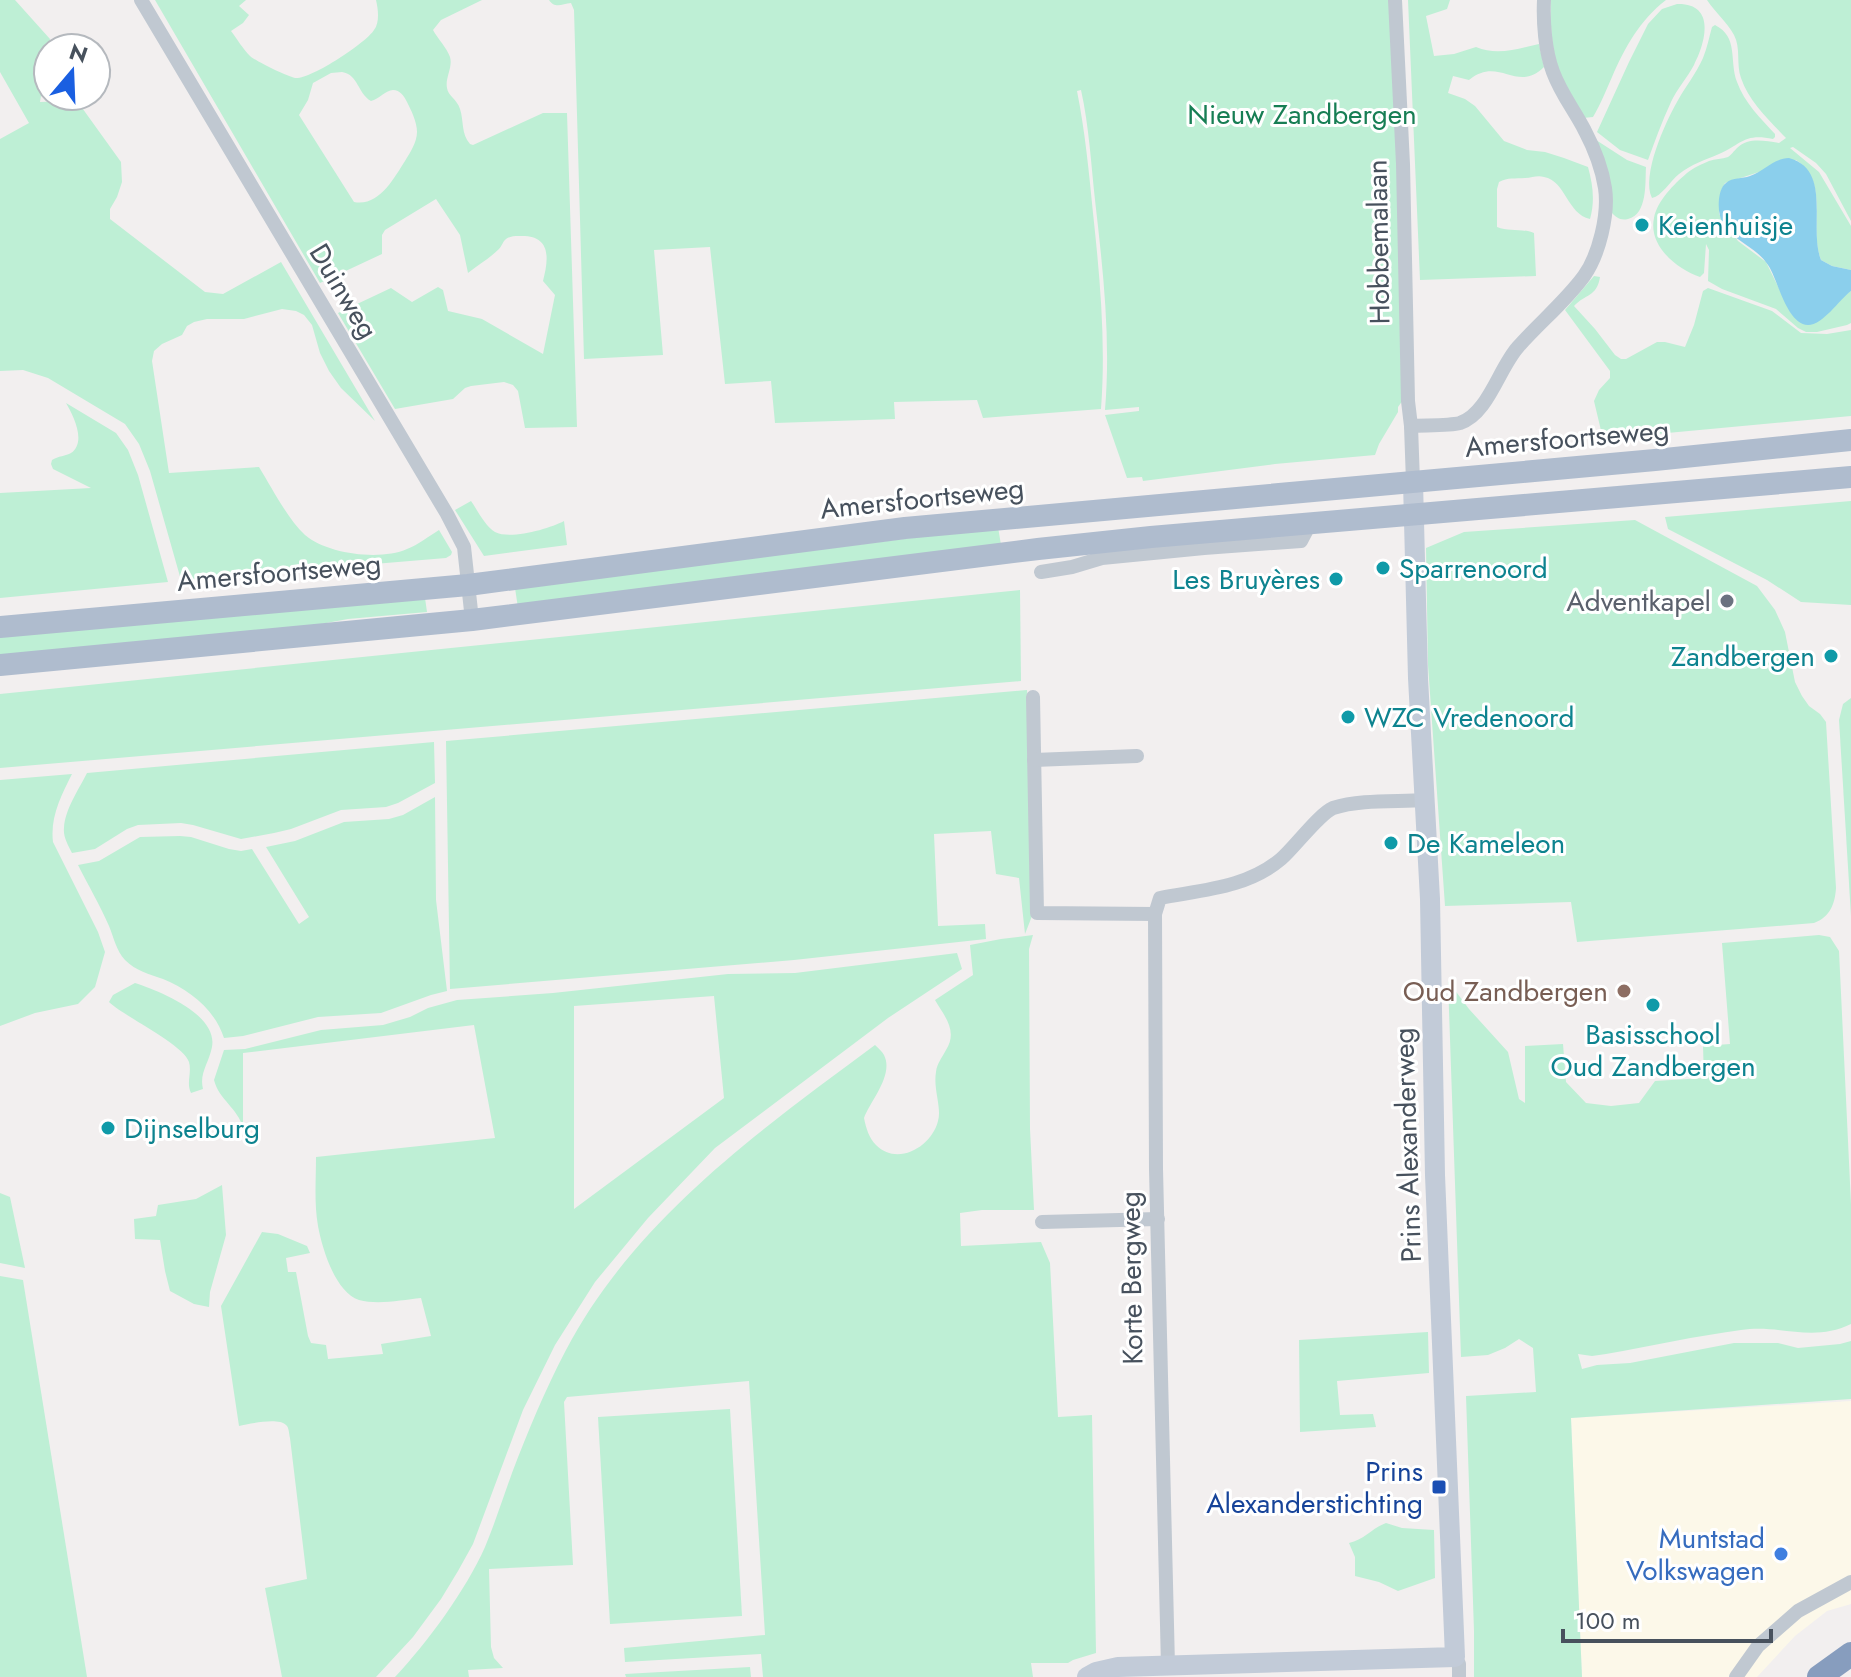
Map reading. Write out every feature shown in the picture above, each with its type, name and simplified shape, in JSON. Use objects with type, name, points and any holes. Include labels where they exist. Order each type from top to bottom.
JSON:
[{"type":"highway","points":[[1819,1677],[1851,1654]]},
{"type":"main road","name":"Amersfoortseweg","points":[[0,627],[468,585],[905,528],[1851,440]]},
{"type":"main road","points":[[0,665],[472,620],[1038,549],[1311,522],[1851,477]]},
{"type":"street","name":"Duinweg","points":[[141,0],[447,514],[464,547],[472,620]]},
{"type":"street","name":"Hobbemalaan","points":[[1395,0],[1413,482]]},
{"type":"street","points":[[1411,426],[1460,423],[1474,414],[1486,400],[1515,350],[1586,274],[1596,253],[1603,225],[1605,190],[1585,131],[1567,103],[1552,70],[1546,39],[1544,0]]},
{"type":"street","name":"Prins Alexanderweg","points":[[1413,482],[1418,678],[1430,899],[1435,1175],[1457,1667]]},
{"type":"street","points":[[1041,572],[1102,558],[1301,541],[1311,522]]},
{"type":"street","points":[[1033,697],[1037,913],[1155,914],[1160,898],[1242,882],[1264,871],[1281,859],[1329,809],[1352,804],[1425,800]]},
{"type":"street","points":[[1034,760],[1137,756]]},
{"type":"street","name":"Korte Bergweg","points":[[1155,914],[1156,1169],[1168,1666]]},
{"type":"street","points":[[1042,1222],[1158,1219]]},
{"type":"street","points":[[1736,1677],[1758,1646],[1798,1611],[1851,1582]]},
{"type":"street","points":[[1087,1677],[1118,1667],[1457,1667]]},
{"type":"shaded area","points":[[1851,1401],[1851,1604],[1827,1611],[1795,1636],[1757,1677],[1582,1677],[1571,1418]]},
{"type":"green space","points":[[0,0],[15,0],[44,32],[32,32],[32,112],[85,112],[121,162],[122,182],[110,209],[110,219],[205,292],[223,294],[281,262],[375,421],[341,388],[329,371],[312,325],[304,315],[282,309],[244,319],[194,322],[187,326],[182,335],[154,351],[152,361],[169,473],[259,467],[292,520],[315,542],[354,554],[383,555],[411,547],[439,530],[451,555],[446,558],[181,580],[150,471],[139,444],[125,424],[48,378],[23,370],[0,371],[0,139],[29,123],[0,72]]},
{"type":"green space","points":[[155,0],[246,0],[239,6],[249,15],[231,31],[250,56],[295,78],[324,67],[369,36],[377,23],[376,0],[482,0],[441,20],[433,30],[450,57],[447,88],[459,106],[465,136],[470,144],[543,113],[567,113],[577,427],[525,428],[518,391],[504,382],[465,388],[453,399],[395,409],[338,313],[391,288],[412,302],[438,287],[443,290],[448,311],[482,319],[543,354],[555,295],[543,281],[547,258],[540,241],[525,236],[508,238],[468,273],[460,235],[436,199],[385,230],[382,254],[320,283]],"holes":[[[331,73],[348,74],[371,101],[390,90],[400,92],[417,128],[413,147],[391,183],[378,196],[363,202],[354,202],[299,115],[313,83]]]},
{"type":"green space","name":"Nieuw Zandbergen","points":[[549,0],[1391,0],[1403,400],[1398,412],[1375,455],[1143,481],[1142,477],[1127,478],[1105,415],[1139,411],[1139,407],[1105,410],[1105,305],[1090,145],[1081,90],[1077,91],[1102,311],[1101,409],[983,418],[977,400],[894,402],[895,419],[775,423],[771,381],[725,384],[710,247],[654,250],[663,355],[584,359],[574,10],[571,3],[556,5]]},
{"type":"green space","points":[[1408,0],[1450,0],[1447,9],[1426,16],[1434,56],[1476,47],[1499,51],[1539,44],[1544,67],[1534,74],[1525,77],[1490,71],[1469,80],[1453,76],[1448,93],[1475,106],[1504,141],[1588,167],[1593,193],[1590,219],[1576,211],[1557,185],[1544,177],[1499,182],[1497,227],[1534,233],[1536,276],[1420,280]]},
{"type":"green space","points":[[1551,0],[1666,0],[1648,16],[1634,35],[1593,117],[1583,118],[1556,62]]},
{"type":"green space","points":[[1707,0],[1851,0],[1851,221],[1826,174],[1816,163],[1790,148],[1819,172],[1851,226],[1851,270],[1821,260],[1813,181],[1796,160],[1725,183],[1721,191],[1719,214],[1738,241],[1766,262],[1791,313],[1801,322],[1851,291],[1851,323],[1847,325],[1806,332],[1776,309],[1708,281],[1709,250],[1706,244],[1704,273],[1700,277],[1674,262],[1655,238],[1654,218],[1662,199],[1689,171],[1709,161],[1728,157],[1747,142],[1779,143],[1786,138],[1749,95],[1740,73],[1734,35]]},
{"type":"green space","points":[[1677,4],[1689,5],[1703,17],[1702,46],[1671,102],[1648,160],[1620,150],[1597,132],[1648,24],[1662,9]]},
{"type":"green space","points":[[1715,25],[1723,30],[1730,43],[1740,89],[1775,137],[1744,140],[1679,174],[1652,198],[1649,188],[1652,163],[1661,136],[1703,58]]},
{"type":"green space","points":[[1596,140],[1627,160],[1646,167],[1642,204],[1639,211],[1628,219],[1620,219],[1611,212]]},
{"type":"green space","points":[[1594,276],[1600,277],[1596,288],[1574,306],[1621,359],[1657,342],[1685,347],[1703,291],[1708,288],[1772,311],[1801,333],[1827,334],[1851,330],[1851,416],[1603,439],[1594,401],[1610,378],[1610,371],[1565,310]]},
{"type":"green space","points":[[66,403],[116,433],[128,450],[168,582],[0,598],[0,493],[91,488],[53,469],[51,464],[52,460],[71,453],[78,442],[77,428]]},
{"type":"green space","points":[[471,501],[488,526],[502,534],[530,532],[564,521],[567,545],[484,556],[455,510]]},
{"type":"green space","points":[[1851,501],[1851,605],[1801,602],[1767,580],[1668,529],[1665,517]]},
{"type":"green space","points":[[1635,520],[1757,586],[1775,610],[1785,632],[1795,682],[1802,696],[1826,722],[1836,888],[1831,909],[1814,923],[1577,942],[1571,902],[1445,906],[1428,665],[1426,548],[1464,532]]},
{"type":"green space","points":[[998,527],[1001,545],[518,608],[515,588]]},
{"type":"green space","points":[[1020,590],[1021,681],[0,768],[0,694]]},
{"type":"green space","points":[[425,598],[427,612],[348,619],[283,631],[0,657],[0,635]]},
{"type":"green space","points":[[1027,690],[1038,907],[1025,934],[1019,878],[996,874],[991,831],[934,834],[938,926],[985,924],[986,939],[794,960],[450,989],[446,741]]},
{"type":"green space","points":[[1851,698],[1851,916],[1839,720],[1843,704]]},
{"type":"green space","points":[[434,742],[435,783],[386,807],[341,810],[291,829],[241,839],[181,823],[138,825],[95,849],[72,853],[65,838],[67,814],[87,773]]},
{"type":"green space","points":[[72,774],[55,815],[53,842],[105,952],[95,987],[78,1004],[35,1013],[0,1026],[0,780]]},
{"type":"green space","points":[[435,797],[436,900],[447,991],[381,1013],[318,1017],[224,1038],[208,1010],[192,995],[138,970],[125,960],[78,865],[99,861],[140,837],[191,837],[229,849],[252,849],[299,924],[309,917],[266,847],[295,841],[344,822],[403,815]]},
{"type":"green space","points":[[1033,935],[1029,949],[1030,1129],[1034,1210],[960,1213],[961,1246],[1041,1242],[1050,1263],[1058,1417],[1092,1415],[1096,1653],[1068,1663],[1031,1663],[1033,1677],[763,1677],[761,1654],[625,1662],[624,1648],[765,1635],[749,1381],[567,1397],[564,1402],[573,1565],[489,1569],[491,1647],[494,1658],[503,1668],[468,1670],[469,1677],[395,1677],[445,1615],[477,1564],[558,1365],[594,1303],[627,1259],[703,1181],[744,1145],[875,1045],[884,1055],[886,1071],[864,1118],[870,1136],[876,1145],[894,1154],[904,1154],[922,1145],[935,1130],[938,1121],[936,1072],[951,1037],[949,1024],[935,1000],[973,975],[970,945]]},
{"type":"green space","points":[[1819,935],[1830,937],[1839,951],[1851,1204],[1851,1324],[1810,1333],[1741,1330],[1606,1354],[1578,1354],[1582,1369],[1734,1343],[1778,1343],[1798,1348],[1851,1341],[1851,1399],[1571,1418],[1582,1677],[1474,1677],[1466,1396],[1536,1392],[1533,1348],[1519,1339],[1488,1355],[1461,1357],[1448,981],[1508,1052],[1519,1099],[1525,1103],[1525,1046],[1563,1044],[1566,1082],[1586,1103],[1611,1106],[1639,1103],[1655,1081],[1704,1078],[1703,1046],[1730,1044],[1722,943]]},
{"type":"green space","points":[[957,953],[962,969],[888,1018],[715,1148],[648,1218],[595,1282],[555,1345],[523,1410],[473,1544],[441,1599],[413,1637],[376,1677],[282,1677],[265,1588],[307,1579],[290,1438],[288,1427],[282,1423],[239,1426],[221,1306],[262,1232],[278,1234],[307,1246],[310,1253],[286,1258],[288,1272],[296,1272],[311,1343],[326,1345],[328,1359],[383,1354],[381,1344],[431,1336],[421,1298],[382,1302],[359,1300],[337,1279],[326,1257],[318,1226],[316,1157],[495,1138],[474,1025],[243,1053],[243,1128],[214,1080],[224,1050],[245,1049],[321,1030],[383,1025],[457,1000],[728,974],[795,973]],"holes":[[[714,996],[724,1098],[574,1209],[574,1006]]]},
{"type":"green space","points":[[135,983],[185,1006],[206,1024],[212,1047],[203,1073],[203,1089],[191,1093],[189,1062],[176,1047],[109,1002],[113,995]]},
{"type":"green space","points":[[222,1185],[226,1235],[210,1292],[209,1307],[194,1304],[170,1291],[160,1240],[135,1239],[134,1219],[156,1216],[158,1205],[196,1199]]},
{"type":"green space","points":[[0,1193],[10,1197],[25,1268],[0,1263]]},
{"type":"green space","points":[[0,1276],[23,1280],[87,1677],[0,1677]]},
{"type":"green space","points":[[1428,1332],[1429,1373],[1337,1381],[1340,1415],[1373,1414],[1376,1427],[1300,1432],[1299,1340]]},
{"type":"green space","points":[[730,1409],[742,1616],[610,1624],[598,1417]]},
{"type":"green space","points":[[1386,1523],[1402,1528],[1434,1530],[1435,1578],[1398,1591],[1355,1576],[1355,1557],[1349,1543]]},
{"type":"green space","points":[[750,1667],[751,1677],[626,1677],[625,1674]]},
{"type":"water","points":[[1789,158],[1811,174],[1817,202],[1821,260],[1851,270],[1851,291],[1825,317],[1808,325],[1794,317],[1768,265],[1753,249],[1728,231],[1719,212],[1719,199],[1726,183]]},
{"type":"place","name":"Keienhuisje","points":[[1642,225]]},
{"type":"place","name":"Sparrenoord","points":[[1383,568]]},
{"type":"place","name":"Les Bruyères","points":[[1336,579]]},
{"type":"place","name":"Adventkapel","points":[[1727,601]]},
{"type":"place","name":"Zandbergen","points":[[1831,656]]},
{"type":"place","name":"WZC Vredenoord","points":[[1348,717]]},
{"type":"place","name":"De Kameleon","points":[[1391,843]]},
{"type":"place","name":"Oud Zandbergen","points":[[1624,991]]},
{"type":"place","name":"Basisschool Oud Zandbergen","points":[[1653,1005]]},
{"type":"place","name":"Dijnselburg","points":[[108,1128]]},
{"type":"place","name":"Prins Alexanderstichting","points":[[1439,1487]]},
{"type":"place","name":"Muntstad Volkswagen","points":[[1781,1554]]}]
